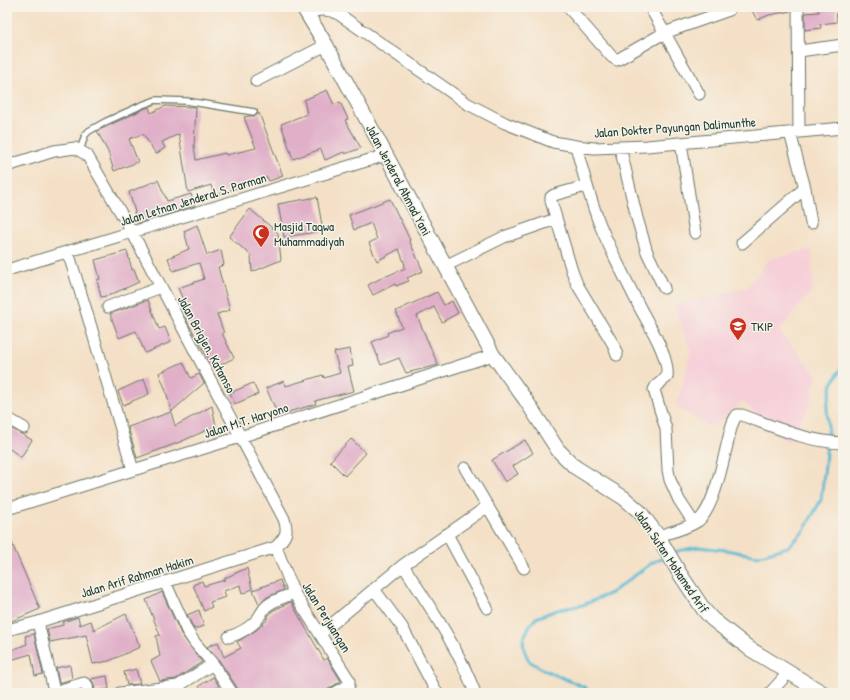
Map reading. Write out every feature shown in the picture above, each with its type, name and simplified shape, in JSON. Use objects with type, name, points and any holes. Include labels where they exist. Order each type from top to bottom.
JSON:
[{"type":"street","points":[[568,7],[615,60],[619,60],[664,33],[729,10]]},
{"type":"street","points":[[650,7],[699,94]]},
{"type":"street","points":[[798,7],[798,51],[794,132],[811,223]]},
{"type":"street","name":"Jalan Dokter Payungan Dalimunthe","points":[[305,10],[328,9],[337,13],[474,107],[505,123],[553,142],[594,148],[620,147],[843,128]]},
{"type":"street","name":"Jalan Jenderal Ahmad Yani","points":[[305,10],[326,45],[386,155],[493,355]]},
{"type":"street","points":[[256,81],[326,45]]},
{"type":"street","points":[[798,51],[843,45]]},
{"type":"street","points":[[681,142],[695,233]]},
{"type":"street","points":[[576,146],[586,186],[600,225],[663,354],[668,372],[667,377],[655,387],[654,390],[666,430],[668,470],[672,485],[694,523]]},
{"type":"street","points":[[620,147],[647,252],[664,288]]},
{"type":"street","points":[[7,166],[54,151],[75,148],[84,153]]},
{"type":"street","name":"Jalan Brigjen. Katamso","points":[[84,153],[132,232],[284,519],[286,526],[285,537],[276,548]]},
{"type":"street","name":"Jalan Letnan Jenderal S. Parman","points":[[7,270],[386,155]]},
{"type":"street","points":[[586,186],[552,196],[551,201],[566,254],[577,284],[613,344],[617,355]]},
{"type":"street","points":[[742,243],[805,188]]},
{"type":"street","points":[[445,266],[504,237],[556,219]]},
{"type":"street","points":[[68,252],[133,470]]},
{"type":"street","points":[[108,307],[161,287]]},
{"type":"street","name":"Jalan M.T. Haryono","points":[[7,509],[240,437],[493,355]]},
{"type":"street","name":"Jalan Sutan Mohamed Arif","points":[[493,355],[558,450],[566,459],[634,506],[647,520],[680,574],[704,610],[712,619],[750,649],[789,672],[814,691]]},
{"type":"street","points":[[660,541],[694,523],[703,516],[721,472],[733,423],[737,415],[742,415],[804,438],[843,443]]},
{"type":"street","points":[[7,418],[24,428]]},
{"type":"street","points":[[465,468],[524,568]]},
{"type":"street","points":[[320,634],[403,565],[488,506]]},
{"type":"street","points":[[447,534],[487,608]]},
{"type":"street","name":"Jalan Arif Rahman Hakim","points":[[7,630],[38,622],[276,548]]},
{"type":"street","name":"Jalan Perjuangan","points":[[276,548],[294,593],[350,682],[349,685],[336,693]]},
{"type":"street","points":[[403,565],[457,652],[475,693]]},
{"type":"street","points":[[165,582],[187,631],[195,644],[213,664],[232,693]]},
{"type":"street","points":[[374,589],[402,627],[437,693]]},
{"type":"street","points":[[229,637],[238,633],[256,620],[266,606],[294,593]]},
{"type":"street","points":[[38,622],[54,692],[84,683],[87,685],[88,693]]},
{"type":"street","points":[[120,693],[180,689],[213,664]]},
{"type":"street","points":[[770,693],[789,672]]},
{"type":"lane","points":[[84,153],[86,135],[89,131],[105,122],[156,100],[186,102],[254,112]]},
{"type":"shaded area","name":"TKIP","points":[[812,249],[813,289],[779,331],[817,375],[809,406],[788,443],[743,401],[712,428],[676,407],[691,352],[674,305],[747,288],[769,259]]},
{"type":"building","points":[[750,7],[791,7],[791,11],[769,15],[757,20]]},
{"type":"building","points":[[818,7],[836,7],[837,22],[820,24],[821,28],[805,30],[805,13],[819,12]]},
{"type":"building","points":[[327,90],[334,105],[340,102],[348,119],[345,120],[361,148],[345,154],[344,152],[325,160],[321,149],[293,159],[281,124],[307,114],[304,100]]},
{"type":"building","points":[[165,106],[196,107],[194,146],[196,160],[256,148],[244,117],[255,116],[259,113],[283,176],[269,181],[267,177],[214,196],[211,185],[188,192],[179,134],[162,142],[165,148],[156,154],[143,134],[129,139],[138,162],[114,171],[108,152],[97,131],[149,107],[151,113]]},
{"type":"building","points":[[158,180],[167,201],[191,194],[195,206],[137,223],[129,192]]},
{"type":"building","points":[[317,197],[323,231],[284,237],[278,204]]},
{"type":"building","points":[[390,199],[423,271],[407,278],[409,281],[396,286],[395,284],[373,295],[368,285],[405,268],[405,265],[399,249],[377,261],[369,243],[377,239],[371,223],[354,230],[349,215]]},
{"type":"building","name":"Masjid Taqwa Muhammadiyah","points":[[250,209],[278,233],[281,260],[252,272],[251,255],[229,237]]},
{"type":"building","points":[[197,225],[207,255],[221,250],[224,265],[218,267],[230,310],[217,314],[224,333],[222,333],[234,358],[214,368],[188,323],[181,307],[185,305],[178,288],[204,279],[199,263],[173,271],[168,258],[189,249],[184,231]]},
{"type":"building","points":[[127,251],[132,270],[134,269],[139,282],[110,295],[101,297],[97,280],[100,279],[95,260]]},
{"type":"building","points":[[437,292],[444,305],[452,301],[458,313],[442,322],[434,307],[417,316],[438,365],[406,373],[399,358],[381,365],[372,342],[388,335],[387,333],[402,327],[396,311]]},
{"type":"building","points":[[148,300],[159,329],[165,327],[171,342],[145,353],[136,331],[119,338],[110,314]]},
{"type":"building","points":[[350,349],[353,366],[348,367],[354,391],[315,401],[316,404],[278,415],[266,388],[284,381],[286,386],[323,375],[324,378],[340,373],[334,352]]},
{"type":"building","points":[[183,362],[191,378],[199,374],[204,383],[171,412],[166,391],[159,373]]},
{"type":"building","points":[[144,379],[149,394],[123,405],[118,391]]},
{"type":"building","points":[[253,383],[258,394],[235,404],[230,393]]},
{"type":"building","points":[[212,406],[216,426],[180,442],[137,458],[128,427],[171,412],[175,426]]},
{"type":"building","points":[[7,426],[32,440],[21,457],[7,447]]},
{"type":"building","points":[[351,439],[366,453],[345,476],[330,461]]},
{"type":"building","points":[[525,440],[533,453],[513,466],[518,474],[505,482],[492,460]]},
{"type":"building","points":[[7,532],[40,609],[7,623]]},
{"type":"building","points":[[247,568],[252,589],[242,594],[240,585],[224,591],[226,597],[210,602],[212,607],[204,611],[193,585],[202,581],[204,586],[225,580],[225,578]]},
{"type":"building","points":[[280,580],[284,590],[267,597],[259,604],[253,590]]},
{"type":"building","points":[[162,592],[181,634],[202,662],[176,679],[160,681],[151,661],[160,656],[156,636],[160,635],[146,600]]},
{"type":"building","points":[[291,602],[324,660],[327,658],[341,681],[322,693],[239,693],[238,689],[219,660],[207,647],[218,642],[224,657],[241,648],[237,642],[258,629],[267,620],[272,611]]},
{"type":"building","points":[[199,610],[204,626],[194,629],[187,615]]},
{"type":"building","points":[[126,614],[140,647],[109,661],[93,664],[86,635],[50,642],[47,629],[63,625],[63,622],[78,617],[80,625],[91,621],[94,630]]},
{"type":"building","points":[[34,634],[43,674],[35,676],[31,654],[7,661],[7,652],[27,644],[25,636]]},
{"type":"building","points":[[70,665],[72,679],[59,683],[56,668]]},
{"type":"building","points":[[136,669],[140,684],[127,685],[124,672]]},
{"type":"building","points":[[107,676],[109,689],[95,691],[94,684],[91,679]]},
{"type":"building","points":[[213,677],[219,686],[208,693],[203,693],[199,686]]},
{"type":"waterway","points":[[673,553],[698,547],[726,550],[757,556],[788,547],[803,532],[821,500],[828,429],[827,406],[832,384],[843,365]]},
{"type":"waterway","points":[[591,693],[584,687],[544,670],[529,661],[524,650],[523,639],[530,625],[536,618],[557,610],[583,605],[611,593],[652,563],[666,556]]},
{"type":"place","name":"Masjid Taqwa Muhammadiyah","points":[[261,248]]},
{"type":"place","name":"TKIP","points":[[738,341]]}]
